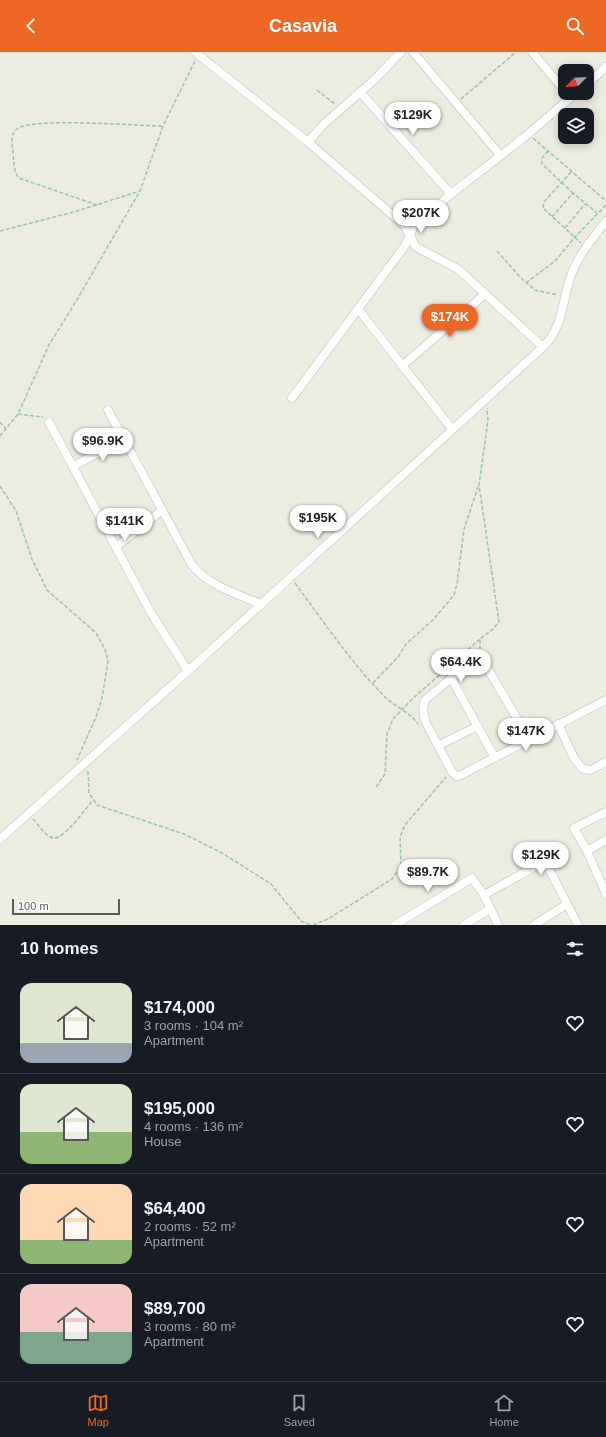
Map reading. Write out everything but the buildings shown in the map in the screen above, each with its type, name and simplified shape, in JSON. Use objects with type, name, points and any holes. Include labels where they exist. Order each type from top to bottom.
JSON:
[{"type":"street","points":[[308,142],[340,109],[360,92],[401,52]]},
{"type":"street","points":[[413,52],[457,102],[500,155]]},
{"type":"street","points":[[532,52],[558,81]]},
{"type":"street","points":[[196,53],[308,142],[404,226],[416,247],[458,269],[543,347]]},
{"type":"street","points":[[594,78],[606,68]]},
{"type":"street","points":[[360,92],[451,194]]},
{"type":"street","points":[[292,398],[404,247],[414,226],[451,194],[528,134],[564,100]]},
{"type":"street","points":[[1,837],[188,671],[543,347],[555,333],[571,274],[586,246],[606,221]]},
{"type":"street","points":[[402,366],[485,294]]},
{"type":"street","points":[[358,309],[452,429]]},
{"type":"street","points":[[108,410],[161,511],[198,573],[211,583],[261,604]]},
{"type":"street","points":[[49,422],[151,613],[188,671]]},
{"type":"street","points":[[72,466],[124,440]]},
{"type":"street","points":[[116,547],[161,511]]},
{"type":"street","points":[[529,739],[481,657],[451,678],[425,700],[423,704],[424,717],[452,772],[456,776],[464,775],[529,739],[606,700]]},
{"type":"street","points":[[451,678],[495,758]]},
{"type":"street","points":[[558,724],[574,758],[583,769],[591,770],[606,762]]},
{"type":"street","points":[[439,745],[478,726]]},
{"type":"street","points":[[605,890],[587,851],[574,828],[606,812]]},
{"type":"street","points":[[587,851],[606,840]]},
{"type":"street","points":[[484,895],[545,861],[578,925]]},
{"type":"street","points":[[395,925],[472,878],[484,895],[498,925]]},
{"type":"street","points":[[534,925],[567,904]]},
{"type":"street","points":[[464,925],[490,909]]},
{"type":"path","points":[[457,102],[516,52]]},
{"type":"path","points":[[0,436],[18,414],[49,345],[140,191],[163,126],[196,53]]},
{"type":"path","points":[[317,90],[340,109]]},
{"type":"path","points":[[97,205],[20,178],[14,168],[12,144],[14,131],[27,124],[42,123],[163,126]]},
{"type":"path","points":[[528,134],[606,201]]},
{"type":"path","points":[[548,151],[542,158],[542,164],[561,183],[597,214]]},
{"type":"path","points":[[571,172],[542,206],[544,211],[586,246]]},
{"type":"path","points":[[0,231],[97,205],[140,191]]},
{"type":"path","points":[[552,217],[573,193]]},
{"type":"path","points":[[564,228],[585,203]]},
{"type":"path","points":[[526,283],[555,261],[575,237],[606,205]]},
{"type":"path","points":[[497,251],[526,283],[535,290],[566,296]]},
{"type":"path","points":[[373,683],[398,657],[406,644],[433,620],[454,595],[457,584],[464,529],[479,485],[488,420],[486,398]]},
{"type":"path","points":[[18,414],[38,415],[49,422]]},
{"type":"path","points":[[0,422],[6,429]]},
{"type":"path","points":[[479,485],[499,622],[493,629],[480,639],[479,644],[481,657]]},
{"type":"path","points":[[0,486],[16,511],[32,559],[47,590],[96,633],[105,649],[108,662],[102,698],[96,717],[79,754],[72,775]]},
{"type":"path","points":[[291,577],[341,645],[373,683],[391,703],[410,715],[420,727]]},
{"type":"path","points":[[87,761],[89,794],[93,800],[103,807],[157,823],[184,834],[249,868],[271,884],[300,921],[312,925],[328,919],[392,879],[401,866],[400,837],[405,825],[443,782],[446,777],[445,773]]},
{"type":"path","points":[[28,813],[48,835],[56,838],[60,837],[73,825],[93,800]]}]
